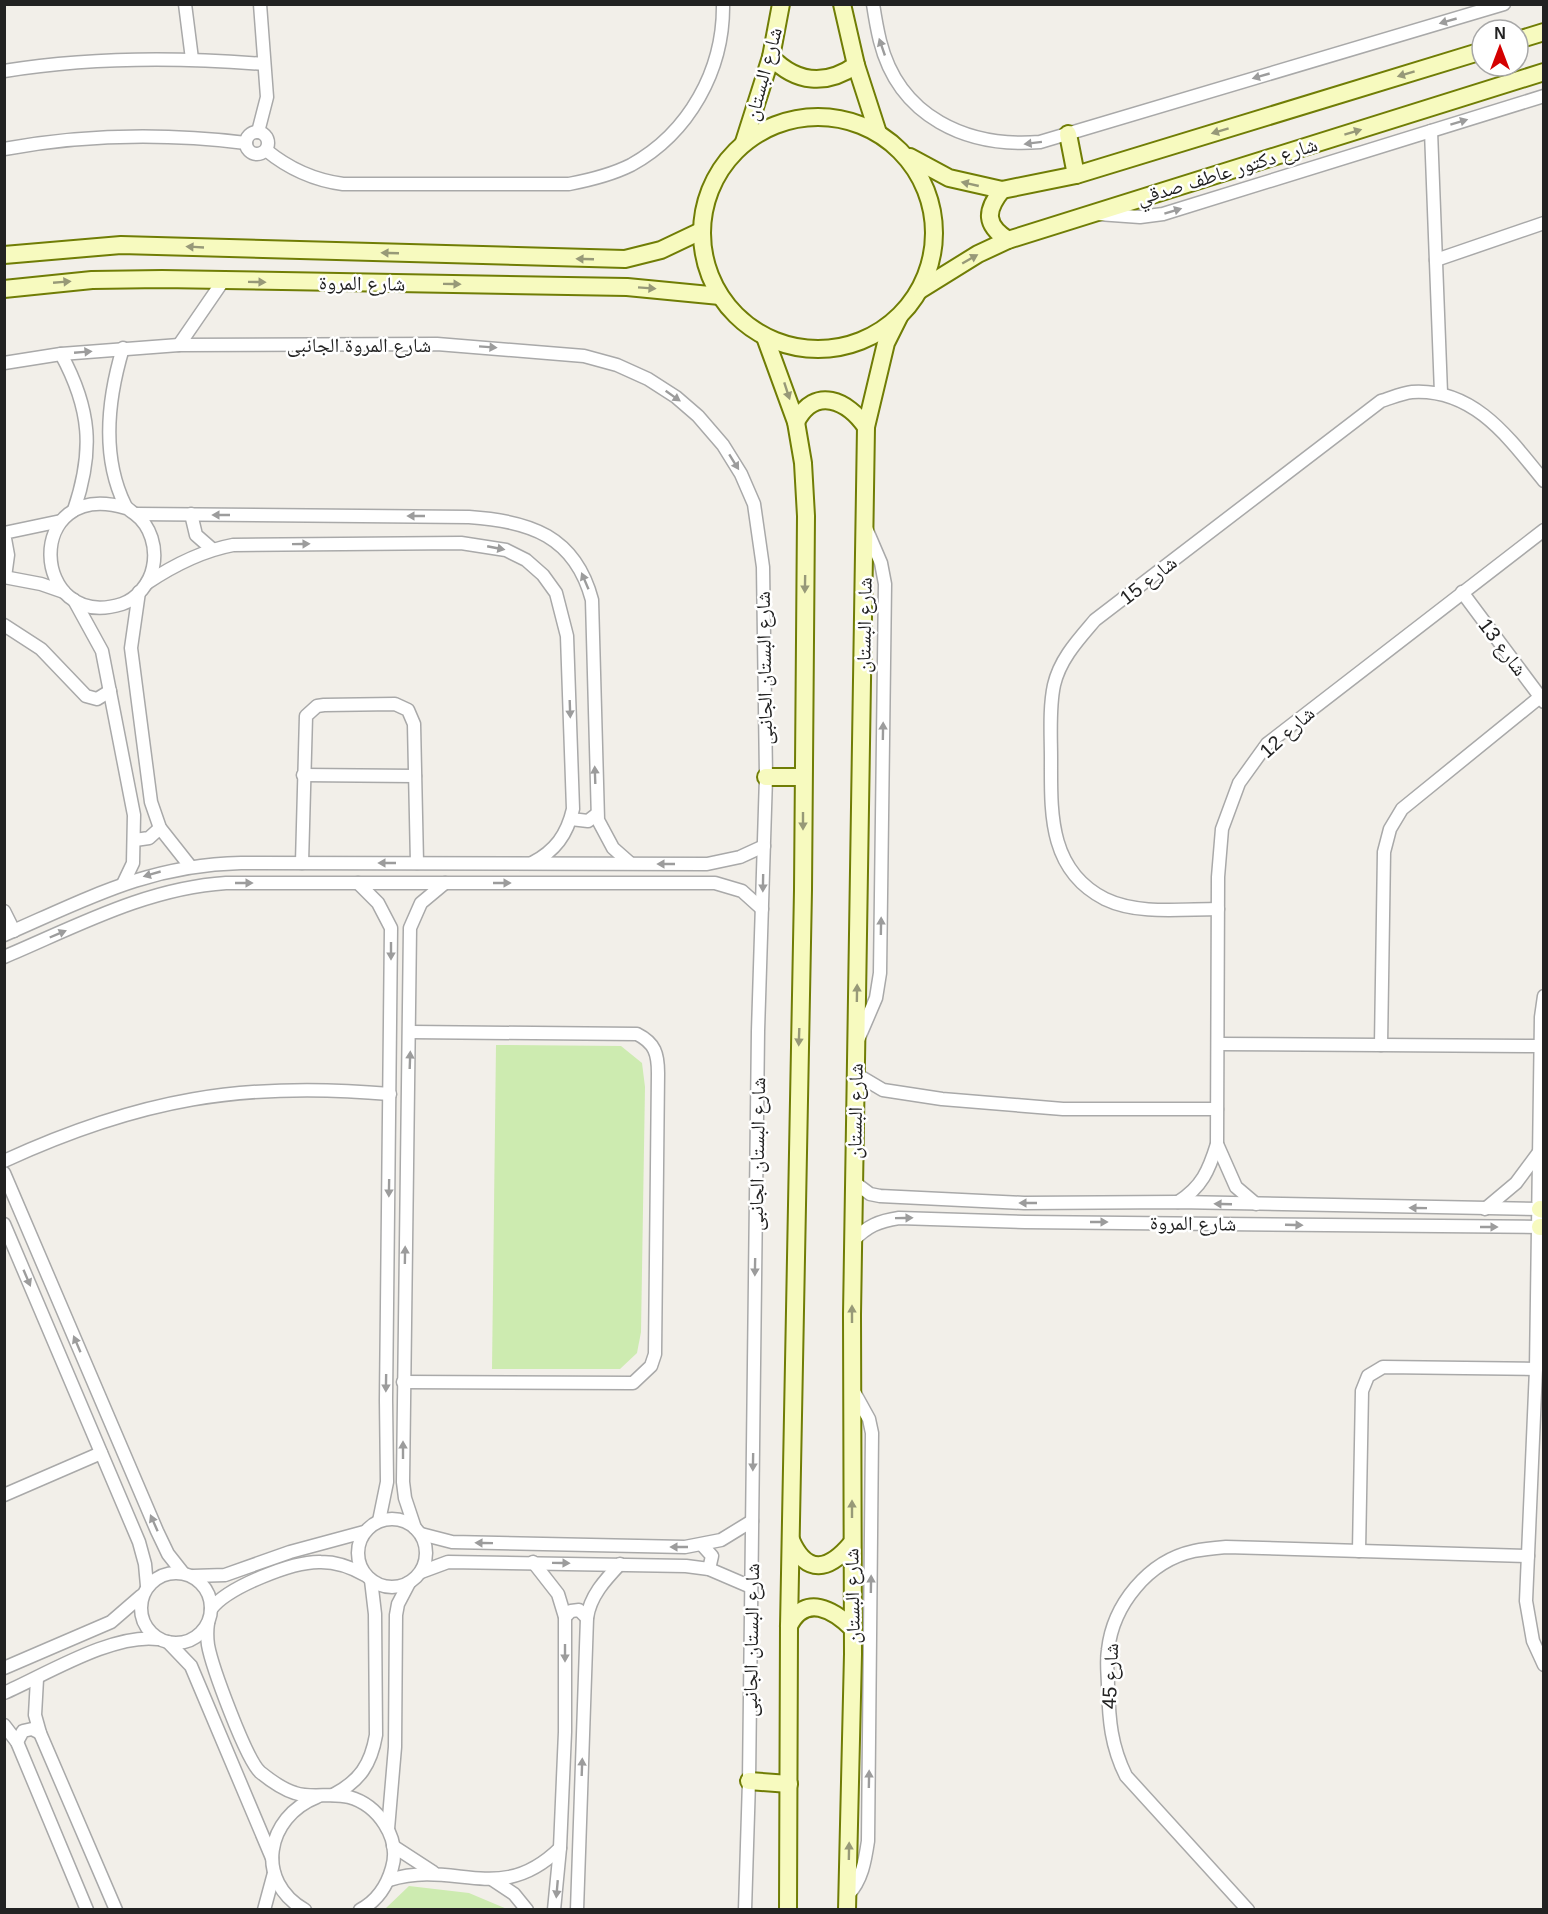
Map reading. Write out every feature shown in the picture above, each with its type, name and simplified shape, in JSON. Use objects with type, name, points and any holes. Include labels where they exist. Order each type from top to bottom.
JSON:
[{"type":"street","points":[[185,4],[192,59]]},
{"type":"street","points":[[258,132],[267,97],[260,4]]},
{"type":"street","points":[[266,150],[294,171],[343,184],[569,184],[601,177],[631,165],[658,147],[681,125],[700,98],[720,48],[723,4]]},
{"type":"street","name":"شارع البستان","points":[[744,142],[771,57],[781,4]]},
{"type":"street","points":[[842,4],[855,65],[878,133]]},
{"type":"street","points":[[873,4],[880,42],[891,70],[907,94],[928,115],[953,131],[981,141],[1010,145],[1040,142],[1504,4]]},
{"type":"street","name":"شارع دكتور عاطف صدقي","points":[[905,154],[949,178],[1002,190],[1076,175],[1470,55]]},
{"type":"street","points":[[771,57],[789,72],[812,80],[827,79],[842,74],[855,65]]},
{"type":"street","points":[[4,71],[108,61],[192,59],[263,64]]},
{"type":"street","name":"شارع دكتور عاطف صدقي","points":[[920,290],[978,254],[1008,240],[1544,72]]},
{"type":"street","points":[[1094,213],[1140,217],[1163,214],[1544,96]]},
{"type":"street","points":[[810,116],[845,119],[878,133],[905,154],[921,178],[932,205],[935,234],[931,263],[920,290],[899,317],[869,337],[835,348],[800,348],[765,337],[740,320],[720,296],[705,265],[700,231],[704,206],[712,182],[726,160],[744,142],[775,124],[810,116]]},
{"type":"street","points":[[1431,131],[1441,393]]},
{"type":"street","points":[[258,132],[268,139],[266,150]]},
{"type":"street","points":[[258,132],[249,135],[247,148],[256,154],[266,150]]},
{"type":"street","points":[[1068,134],[1076,175]]},
{"type":"street","points":[[4,149],[68,139],[128,135],[202,138],[246,143]]},
{"type":"street","points":[[1002,190],[992,203],[990,218],[996,232],[1008,240]]},
{"type":"street","points":[[1436,260],[1544,223]]},
{"type":"street","name":"شارع المروة","points":[[4,255],[84,246],[139,245],[625,259],[661,250],[700,231]]},
{"type":"street","name":"شارع المروة","points":[[4,289],[92,280],[223,281],[627,287],[720,296]]},
{"type":"street","points":[[179,345],[223,281]]},
{"type":"street","name":"شارع البستان","points":[[847,1902],[853,1629],[853,1241],[866,427],[886,343],[899,317]]},
{"type":"street","points":[[765,337],[796,422],[803,463],[806,516],[789,1626],[788,1910]]},
{"type":"street","name":"شارع المروة الجانبى","points":[[4,363],[61,354],[179,345],[437,344],[584,356],[617,365],[648,379],[698,416]]},
{"type":"street","points":[[123,348],[113,380],[109,434],[115,476],[131,511],[152,539],[153,569],[143,588],[131,648],[151,802],[160,828],[190,866]]},
{"type":"street","points":[[61,354],[75,381],[87,432],[85,468],[74,510]]},
{"type":"street","name":"شارع 15","points":[[1218,909],[1136,908],[1105,898],[1078,879],[1060,852],[1051,820],[1051,723],[1054,685],[1069,649],[1095,620],[1372,407],[1410,392],[1441,393],[1467,403],[1492,420],[1544,481]]},
{"type":"street","points":[[796,422],[810,405],[822,401],[835,401],[847,405],[866,427]]},
{"type":"street","name":"شارع البستان الجانبى","points":[[698,416],[723,445],[741,474],[754,504],[760,532],[763,567],[766,777],[745,1910]]},
{"type":"street","points":[[123,884],[133,863],[134,814],[102,651],[69,596],[55,580],[50,565],[51,542],[61,521],[74,510],[90,503],[108,502],[131,511],[191,514],[486,518],[533,528],[561,545],[577,563],[588,584],[592,600],[597,814],[606,839],[630,864]]},
{"type":"street","points":[[191,514],[196,535],[212,549]]},
{"type":"street","points":[[61,521],[4,532],[8,555],[5,577],[41,584],[90,607],[108,608],[125,603],[178,564],[212,549],[233,545],[462,543],[506,550],[526,560],[543,574],[556,593],[567,636],[573,809],[571,819],[557,845],[532,863]]},
{"type":"street","name":"شارع 12","points":[[1178,1202],[1203,1181],[1217,1144],[1218,909],[1222,829],[1239,783],[1267,744],[1544,530]]},
{"type":"street","name":"شارع 13","points":[[1462,592],[1542,699]]},
{"type":"street","points":[[4,625],[41,649],[86,696],[97,699],[110,691]]},
{"type":"street","points":[[1381,1045],[1384,852],[1390,829],[1402,809],[1542,699]]},
{"type":"street","points":[[302,863],[304,723],[311,710],[324,705],[395,704],[402,706],[412,716],[417,863]]},
{"type":"street","points":[[303,775],[415,776]]},
{"type":"street","points":[[766,777],[803,777]]},
{"type":"street","points":[[571,819],[588,821],[597,814]]},
{"type":"street","points":[[135,840],[149,837],[160,828]]},
{"type":"street","points":[[4,911],[9,933],[123,884],[190,866],[302,863],[701,864],[730,861],[764,846]]},
{"type":"street","points":[[479,863],[479,883]]},
{"type":"street","points":[[701,864],[701,883]]},
{"type":"street","points":[[4,957],[149,896],[196,885],[226,883],[701,883],[734,887],[750,896],[762,909]]},
{"type":"street","points":[[358,883],[378,903],[392,928],[387,1488],[379,1521]]},
{"type":"street","points":[[421,1572],[426,1557],[403,1488],[407,1150],[411,1032],[410,928],[421,903],[445,883]]},
{"type":"street","points":[[83,901],[91,920]]},
{"type":"street","points":[[392,928],[410,928]]},
{"type":"street","points":[[1544,996],[1540,1046],[1542,1227],[1536,1369],[1538,1477],[1528,1556],[1526,1601],[1533,1641],[1544,1665]]},
{"type":"street","points":[[403,1382],[633,1383],[651,1366],[655,1353],[658,1073],[655,1050],[649,1040],[637,1034],[411,1032]]},
{"type":"street","points":[[1218,1044],[1540,1046]]},
{"type":"street","points":[[856,1074],[883,1090],[942,1099],[1063,1109],[1217,1109]]},
{"type":"street","points":[[4,1161],[62,1135],[129,1112],[198,1097],[290,1088],[390,1094]]},
{"type":"street","name":"شارع 12","points":[[1217,1144],[1236,1187],[1257,1205]]},
{"type":"street","points":[[390,1149],[407,1150]]},
{"type":"street","points":[[1485,1209],[1516,1183],[1540,1151]]},
{"type":"street","points":[[4,1173],[168,1554],[206,1590],[211,1609],[208,1623],[210,1656],[247,1750],[257,1769],[275,1784],[296,1793],[350,1797],[365,1804],[378,1815],[388,1829],[393,1846],[393,1863],[389,1880],[378,1896],[360,1910]]},
{"type":"street","name":"شارع المروة","points":[[854,1182],[870,1194],[879,1196],[1024,1203],[1178,1202],[1542,1210]]},
{"type":"street","name":"شارع المروة","points":[[853,1241],[865,1229],[881,1221],[899,1218],[1025,1222],[1542,1227]]},
{"type":"street","points":[[24,1219],[5,1225],[142,1553],[145,1591],[141,1615],[144,1625],[191,1666],[272,1858],[274,1872],[280,1886],[302,1908]]},
{"type":"street","points":[[1359,1551],[1362,1391],[1368,1376],[1383,1367],[1536,1369]]},
{"type":"street","points":[[847,1902],[857,1886],[868,1840],[872,1530],[872,1433],[869,1419],[852,1390]]},
{"type":"street","points":[[4,1495],[100,1453]]},
{"type":"street","points":[[387,1488],[403,1488]]},
{"type":"street","points":[[4,1668],[111,1622],[163,1575],[214,1577],[236,1572],[290,1552],[364,1532],[379,1521],[392,1519],[404,1521],[418,1531],[452,1542],[703,1545],[737,1532],[752,1521]]},
{"type":"street","points":[[333,1795],[359,1778],[368,1765],[376,1735],[375,1614],[368,1577],[357,1553],[364,1532]]},
{"type":"street","points":[[791,1539],[797,1555],[808,1564],[825,1565],[840,1558],[852,1544]]},
{"type":"street","points":[[451,1562],[452,1542]]},
{"type":"street","points":[[703,1545],[712,1556],[709,1569]]},
{"type":"street","name":"شارع 45","points":[[1248,1910],[1126,1776],[1115,1754],[1109,1731],[1107,1650],[1116,1617],[1134,1588],[1160,1565],[1192,1551],[1226,1547],[1528,1556]]},
{"type":"street","points":[[388,1829],[394,1747],[396,1615],[402,1593],[421,1572],[434,1565],[451,1562],[620,1564],[709,1569],[751,1587]]},
{"type":"street","points":[[533,1562],[558,1594],[565,1617],[560,1848],[554,1910]]},
{"type":"street","points":[[211,1609],[227,1594],[304,1563],[335,1563],[393,1587],[409,1583]]},
{"type":"street","points":[[577,1910],[587,1618],[589,1606],[595,1595],[620,1564]]},
{"type":"street","points":[[789,1626],[795,1615],[808,1608],[824,1608],[837,1613],[853,1629]]},
{"type":"street","points":[[565,1617],[571,1611],[579,1610],[587,1618]]},
{"type":"street","points":[[4,1693],[119,1642],[145,1637],[163,1641],[188,1641],[197,1636],[208,1623]]},
{"type":"street","points":[[37,1679],[35,1715],[40,1733],[116,1910]]},
{"type":"street","points":[[4,1725],[17,1742],[87,1910]]},
{"type":"street","points":[[17,1742],[23,1731],[32,1729],[40,1733]]},
{"type":"street","points":[[749,1781],[789,1784]]},
{"type":"street","points":[[562,1791],[581,1792]]},
{"type":"street","points":[[272,1858],[274,1841],[285,1819],[303,1803],[318,1796]]},
{"type":"street","points":[[393,1846],[434,1873]]},
{"type":"street","points":[[389,1880],[434,1873],[493,1880],[530,1870],[560,1848]]},
{"type":"street","points":[[264,1910],[274,1872]]},
{"type":"street","points":[[493,1880],[514,1894],[527,1910]]},
{"type":"street","points":[[286,1910],[302,1908]]},
{"type":"green space","points":[[496,1045],[621,1046],[642,1063],[645,1087],[641,1332],[637,1353],[620,1369],[492,1369]]},
{"type":"green space","points":[[409,1886],[469,1893],[507,1909],[385,1909]]}]
